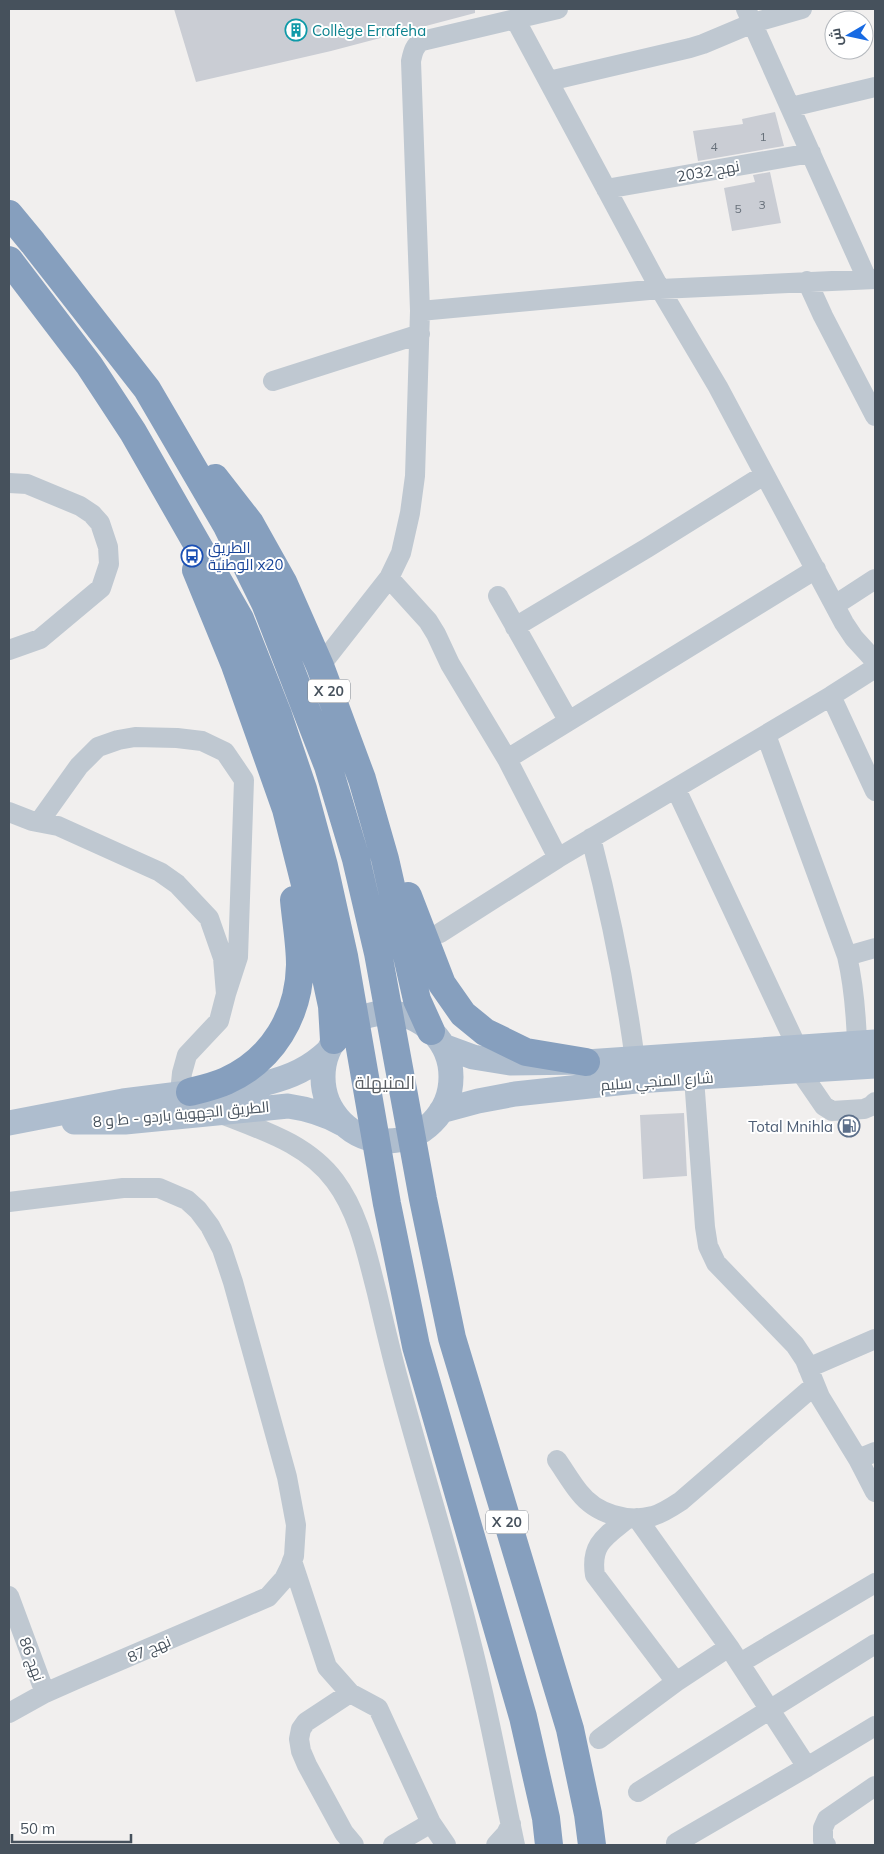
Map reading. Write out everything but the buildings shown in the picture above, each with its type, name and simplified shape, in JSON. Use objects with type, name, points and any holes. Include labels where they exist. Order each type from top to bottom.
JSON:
[{"type":"highway","name":"X 20","points":[[9,214],[250,523],[283,582],[320,666],[362,778],[385,859],[417,1000],[437,1039]]},
{"type":"highway","name":"X 20","points":[[9,260],[89,365],[133,432],[240,619],[278,715],[303,789],[324,866],[344,956],[387,1204],[416,1346],[523,1717],[546,1818],[549,1845]]},
{"type":"highway","name":"X 20","points":[[147,389],[227,526],[265,603],[328,766],[356,859],[378,953],[423,1199],[452,1338],[570,1729],[588,1814],[592,1845]]},
{"type":"highway","name":"X 20","points":[[133,432],[172,509],[235,665],[286,809],[311,908],[332,1006],[331,1045]]},
{"type":"highway","points":[[185,1093],[226,1081],[261,1058],[276,1042],[286,1025],[297,996],[300,965],[290,858],[274,773]]},
{"type":"highway","points":[[362,778],[442,984],[463,1014],[485,1032],[526,1052],[586,1062]]},
{"type":"main road","points":[[380,1013],[398,1014],[416,1020],[437,1039],[449,1062],[451,1079],[448,1096],[434,1121],[416,1135],[395,1141],[374,1140],[353,1132],[343,1124],[331,1108],[324,1090],[323,1070],[331,1045],[347,1027],[363,1018],[380,1013]]},
{"type":"main road","name":"شارع المنجي سليم","points":[[437,1039],[473,1057],[510,1063],[635,1060],[866,1042]]},
{"type":"main road","name":"الطريق الجهوية باردو - ط و 8","points":[[12,1122],[123,1101],[283,1079],[316,1063],[331,1045]]},
{"type":"main road","name":"شارع المنجي سليم","points":[[441,1111],[515,1094],[636,1081],[875,1066]]},
{"type":"main road","name":"الطريق الجهوية باردو - ط و 8","points":[[12,1122],[125,1122],[288,1106],[308,1108],[326,1114],[343,1124]]},
{"type":"street","points":[[320,666],[389,578],[401,553],[416,476],[420,311],[413,51],[417,44],[422,41],[558,9]]},
{"type":"street","points":[[549,80],[703,44],[750,16],[802,9]]},
{"type":"street","points":[[420,311],[660,289],[871,279],[810,153],[750,16]]},
{"type":"street","points":[[515,19],[660,289],[718,387],[834,605],[854,638],[875,661]]},
{"type":"street","points":[[791,108],[875,88]]},
{"type":"street","name":"نهج 2032","points":[[606,189],[810,153]]},
{"type":"street","points":[[807,282],[822,316],[875,416]]},
{"type":"street","points":[[273,381],[420,334]]},
{"type":"street","points":[[515,627],[648,548],[764,475]]},
{"type":"street","points":[[9,483],[28,484],[80,506],[92,514],[100,523],[106,539],[109,564],[101,588],[40,639],[9,650]]},
{"type":"street","points":[[507,759],[816,569]]},
{"type":"street","points":[[389,578],[428,621],[450,664],[507,759],[558,858]]},
{"type":"street","points":[[834,605],[875,579]]},
{"type":"street","points":[[498,596],[568,720]]},
{"type":"street","points":[[440,933],[558,858],[875,668]]},
{"type":"street","points":[[831,696],[875,791]]},
{"type":"street","points":[[766,735],[847,956],[866,1042]]},
{"type":"street","points":[[39,822],[79,766],[98,747],[118,740],[135,737],[177,738],[202,741],[225,752],[244,780],[238,957],[219,1020],[187,1055],[182,1073],[185,1093]]},
{"type":"street","points":[[676,789],[797,1047]]},
{"type":"street","points":[[9,812],[66,830],[160,872],[177,884],[209,918],[223,958],[226,994]]},
{"type":"street","points":[[591,838],[614,934],[635,1060]]},
{"type":"street","points":[[847,956],[875,948]]},
{"type":"street","points":[[800,1071],[824,1106],[832,1111],[864,1110],[875,1102]]},
{"type":"street","points":[[694,1078],[704,1226],[708,1246],[716,1263],[795,1345],[812,1376],[824,1404],[867,1455],[875,1492]]},
{"type":"street","points":[[217,1112],[279,1136],[300,1148],[319,1163],[335,1181],[348,1201],[367,1254],[411,1426],[468,1628],[515,1845]]},
{"type":"street","points":[[9,1202],[123,1188],[159,1188],[187,1200],[198,1210],[210,1226],[222,1249],[230,1274],[287,1477],[296,1525],[288,1570],[327,1667],[350,1693],[378,1708],[431,1823],[446,1845]]},
{"type":"street","points":[[557,1460],[579,1493],[591,1504],[605,1512],[632,1519],[652,1516],[667,1510],[681,1501],[812,1376],[875,1339]]},
{"type":"street","points":[[632,1519],[735,1655],[808,1767]]},
{"type":"street","points":[[632,1519],[602,1540],[595,1550],[593,1563],[595,1575],[676,1682]]},
{"type":"street","name":"نهج 87","points":[[9,1713],[45,1693],[256,1604],[268,1597],[288,1570]]},
{"type":"street","points":[[599,1739],[676,1682],[735,1655],[875,1583]]},
{"type":"street","name":"نهج 86","points":[[9,1596],[45,1693]]},
{"type":"street","points":[[638,1792],[875,1644]]},
{"type":"street","points":[[350,1693],[306,1722],[301,1729],[299,1739],[301,1751],[307,1765],[344,1833],[354,1845]]},
{"type":"street","points":[[676,1844],[875,1726]]},
{"type":"street","points":[[826,1845],[823,1841],[823,1828],[827,1819],[875,1786]]},
{"type":"street","points":[[393,1845],[431,1823]]},
{"type":"street","points":[[496,1845],[506,1834],[511,1824]]},
{"type":"place","name":"Collège Errafeha","points":[[296,30]]},
{"type":"place","name":"الطريق الوطنية x20","points":[[192,556]]},
{"type":"place","name":"Total Mnihla","points":[[849,1126]]},
{"type":"district","name":"المنيهلة","points":[[385,1082]]}]
